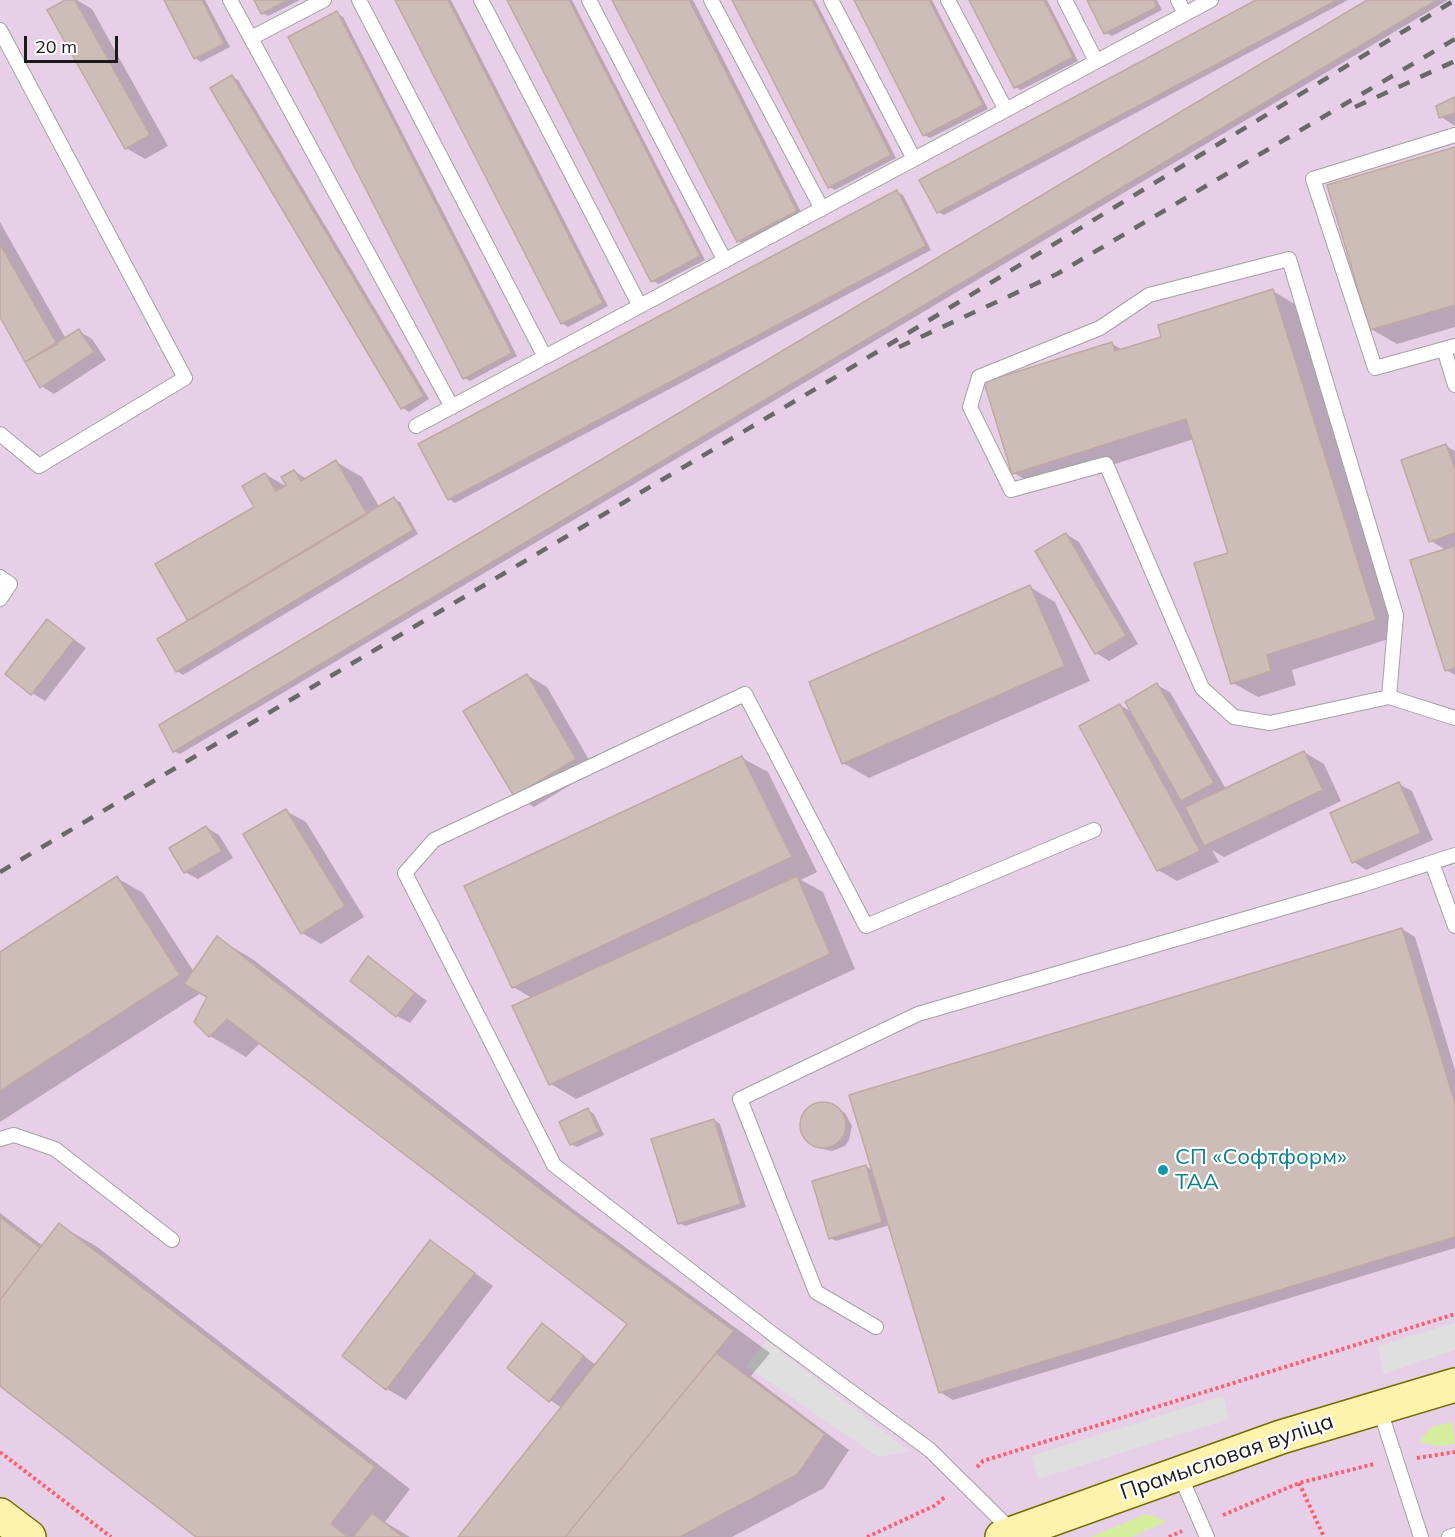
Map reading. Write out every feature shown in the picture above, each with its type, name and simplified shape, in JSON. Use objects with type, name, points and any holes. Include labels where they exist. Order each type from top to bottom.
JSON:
[{"type":"main road","name":"Прамысловая вуліца","points":[[1007,1535],[1281,1437],[1455,1385]]},
{"type":"main road","points":[[0,1515],[29,1537]]},
{"type":"lane","points":[[230,0],[452,407]]},
{"type":"lane","points":[[251,38],[324,0]]},
{"type":"lane","points":[[359,0],[545,357]]},
{"type":"lane","points":[[481,0],[640,306]]},
{"type":"lane","points":[[589,0],[724,261]]},
{"type":"lane","points":[[711,0],[822,208]]},
{"type":"lane","points":[[831,0],[914,159]]},
{"type":"lane","points":[[948,0],[1006,110]]},
{"type":"lane","points":[[1065,0],[1096,61]]},
{"type":"lane","points":[[1178,0],[1185,14]]},
{"type":"lane","points":[[416,426],[1211,0]]},
{"type":"lane","points":[[0,30],[184,378],[39,466],[0,434]]},
{"type":"lane","points":[[1455,135],[1313,180],[1375,368],[1449,348],[1455,385]]},
{"type":"lane","points":[[1389,697],[1396,615],[1289,259],[1149,295],[1100,328],[979,377],[970,407],[1011,490],[1106,464],[1202,688],[1234,717],[1270,723],[1389,697],[1455,718]]},
{"type":"lane","points":[[0,577],[10,585],[0,599]]},
{"type":"lane","points":[[1007,1535],[963,1483],[930,1450],[774,1335],[554,1165],[405,873],[434,840],[745,694],[866,926],[1094,830]]},
{"type":"lane","points":[[876,1327],[816,1292],[740,1099],[918,1014],[1455,855]]},
{"type":"lane","points":[[1432,863],[1455,926]]},
{"type":"lane","points":[[0,1139],[14,1135],[56,1149],[172,1240]]},
{"type":"lane","points":[[1379,1407],[1421,1537]]},
{"type":"lane","points":[[1179,1473],[1207,1537]]},
{"type":"lane","points":[[1449,1537],[1455,1535]]},
{"type":"path","points":[[867,1537],[934,1506],[963,1483],[983,1461],[1455,1314]]},
{"type":"path","points":[[0,1452],[111,1537]]},
{"type":"path","points":[[1169,1537],[1299,1483],[1396,1460],[1455,1452]]},
{"type":"path","points":[[1299,1483],[1324,1537]]},
{"type":"shaded area","points":[[0,0],[1455,0],[1455,1537],[0,1537]]},
{"type":"shaded area","points":[[1455,1323],[1455,1350],[1384,1374],[1378,1346]]},
{"type":"shaded area","points":[[767,1341],[909,1451],[878,1457],[746,1366]]},
{"type":"shaded area","points":[[1223,1396],[1229,1419],[1038,1479],[1031,1456]]},
{"type":"green space","points":[[1452,1422],[1455,1444],[1440,1446],[1419,1442],[1431,1427]]},
{"type":"green space","points":[[1147,1514],[1167,1521],[1131,1537],[1090,1537]]},
{"type":"building","points":[[65,0],[75,0],[150,135],[125,149],[47,10]]},
{"type":"building","points":[[164,0],[202,0],[224,44],[194,59]]},
{"type":"building","points":[[254,0],[288,0],[261,14]]},
{"type":"building","points":[[395,0],[448,0],[603,303],[561,324]]},
{"type":"building","points":[[507,0],[569,0],[700,256],[651,282]]},
{"type":"building","points":[[612,0],[689,0],[797,211],[737,242]]},
{"type":"building","points":[[732,0],[812,0],[891,155],[828,188]]},
{"type":"building","points":[[854,0],[929,0],[983,105],[923,136]]},
{"type":"building","points":[[969,0],[1044,0],[1073,57],[1014,88]]},
{"type":"building","points":[[1087,0],[1154,0],[1157,7],[1104,34]]},
{"type":"building","points":[[1256,0],[1337,0],[937,213],[919,180]]},
{"type":"building","points":[[1367,0],[1437,0],[173,752],[159,725]]},
{"type":"building","points":[[337,11],[512,353],[463,379],[288,37]]},
{"type":"building","points":[[232,75],[424,396],[401,409],[210,88]]},
{"type":"building","points":[[1455,97],[1455,113],[1439,118],[1436,106]]},
{"type":"building","points":[[1455,147],[1455,305],[1370,330],[1327,185]]},
{"type":"building","points":[[897,190],[926,246],[448,500],[418,444]]},
{"type":"building","points":[[0,244],[57,344],[25,362],[0,317]]},
{"type":"building","points":[[1273,289],[1376,620],[1267,655],[1271,671],[1231,684],[1194,563],[1228,553],[1186,419],[1012,474],[984,382],[1112,342],[1115,351],[1161,337],[1158,325]]},
{"type":"building","points":[[79,329],[94,352],[40,388],[25,362]]},
{"type":"building","points":[[1446,444],[1455,469],[1455,533],[1429,542],[1401,460]]},
{"type":"building","points":[[336,460],[367,514],[188,621],[155,564],[254,507],[242,486],[265,473],[276,491],[286,485],[281,477],[294,470],[301,481]]},
{"type":"building","points":[[394,497],[413,530],[176,672],[157,639]]},
{"type":"building","points":[[1066,533],[1126,636],[1095,654],[1035,551]]},
{"type":"building","points":[[1455,546],[1455,668],[1445,671],[1410,560]]},
{"type":"building","points":[[1030,585],[1065,666],[842,764],[809,682]]},
{"type":"building","points":[[47,619],[74,640],[31,695],[5,674]]},
{"type":"building","points":[[527,674],[576,759],[514,796],[463,711]]},
{"type":"building","points":[[1157,683],[1214,783],[1181,801],[1125,702]]},
{"type":"building","points":[[1120,704],[1200,851],[1157,871],[1079,726]]},
{"type":"building","points":[[1304,751],[1323,790],[1204,846],[1185,807]]},
{"type":"building","points":[[742,756],[792,857],[512,988],[464,886]]},
{"type":"building","points":[[1399,782],[1421,833],[1352,863],[1330,813]]},
{"type":"building","points":[[286,809],[345,906],[301,934],[243,834]]},
{"type":"building","points":[[206,826],[222,851],[184,873],[169,848]]},
{"type":"building","points":[[117,876],[180,975],[0,1091],[0,952]]},
{"type":"building","points":[[797,876],[830,954],[549,1085],[512,1006]]},
{"type":"building","name":"СП «Софтформ» ТАА","points":[[1402,928],[1455,1103],[1455,1237],[939,1393],[849,1095]]},
{"type":"building","points":[[217,936],[536,1186],[734,1331],[565,1537],[458,1537],[627,1324],[227,1019],[209,1037],[194,1022],[207,997],[184,984]]},
{"type":"building","points":[[368,956],[415,993],[396,1017],[350,981]]},
{"type":"building","points":[[823,1102],[839,1109],[846,1125],[839,1141],[823,1148],[807,1141],[800,1125],[807,1109]]},
{"type":"building","points":[[588,1108],[599,1132],[570,1145],[559,1122]]},
{"type":"building","points":[[714,1119],[741,1204],[678,1224],[651,1139]]},
{"type":"building","points":[[866,1165],[882,1222],[829,1239],[812,1181]]},
{"type":"building","points":[[0,1217],[40,1248],[0,1300]]},
{"type":"building","points":[[59,1223],[375,1467],[331,1524],[348,1537],[196,1537],[0,1386],[0,1300]]},
{"type":"building","points":[[430,1240],[475,1273],[386,1390],[342,1356]]},
{"type":"building","points":[[542,1323],[584,1356],[549,1402],[507,1368]]},
{"type":"building","points":[[716,1353],[825,1434],[798,1474],[680,1537],[565,1537]]},
{"type":"building","points":[[372,1513],[403,1537],[353,1537]]},
{"type":"railway","points":[[0,872],[844,372],[1455,0]]},
{"type":"railway","points":[[899,347],[1057,274],[1455,39]]},
{"type":"railway","points":[[1355,107],[1455,61]]},
{"type":"place","name":"СП «Софтформ» ТАА","points":[[1163,1170]]}]
